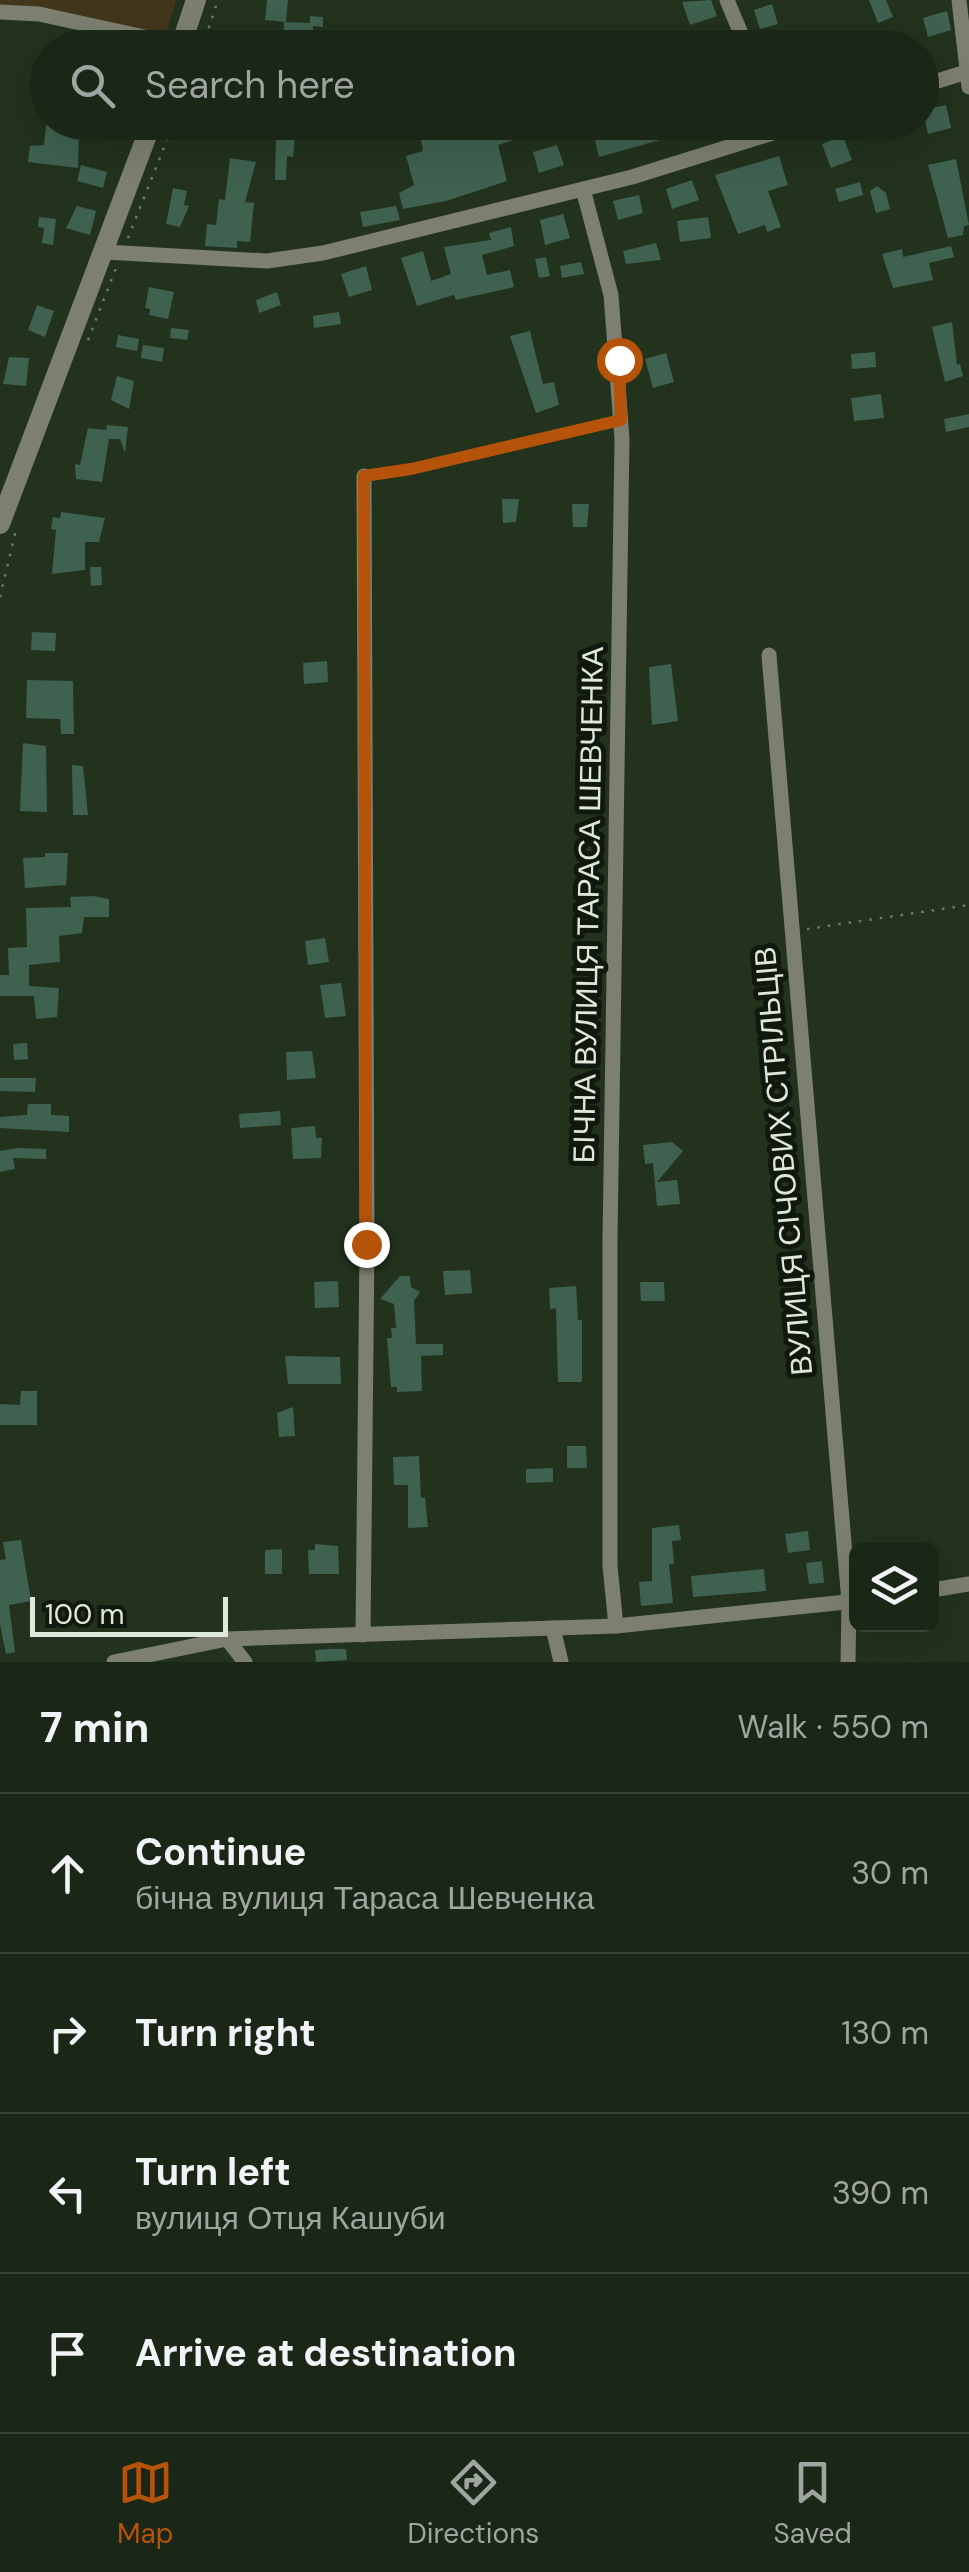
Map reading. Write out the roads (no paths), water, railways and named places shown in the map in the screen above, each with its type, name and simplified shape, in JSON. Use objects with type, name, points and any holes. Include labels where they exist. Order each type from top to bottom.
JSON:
[{"type":"street","points":[[191,30],[196,0]]},
{"type":"street","points":[[727,0],[740,30]]},
{"type":"street","points":[[939,84],[968,80],[960,0]]},
{"type":"street","points":[[0,12],[39,14],[111,30]]},
{"type":"street","points":[[6,518],[113,253],[147,140]]},
{"type":"street","points":[[113,253],[266,261],[324,253],[583,189],[737,140]]},
{"type":"street","name":"БІЧНА ВУЛИЦЯ ТАРАСА ШЕВЧЕНКА","points":[[583,189],[611,295],[621,420],[610,1240],[610,1566],[616,1626]]},
{"type":"street","points":[[363,1635],[364,476]]},
{"type":"street","name":"ВУЛИЦЯ СІЧОВИХ СТРІЛЬЦІВ","points":[[768,655],[849,1558]]},
{"type":"street","points":[[939,1589],[969,1584]]},
{"type":"street","points":[[114,1662],[227,1639],[616,1626],[849,1601]]},
{"type":"street","points":[[554,1628],[561,1662]]},
{"type":"street","name":"ВУЛИЦЯ СІЧОВИХ СТРІЛЬЦІВ","points":[[848,1662],[850,1632]]},
{"type":"street","points":[[227,1639],[245,1662]]}]
